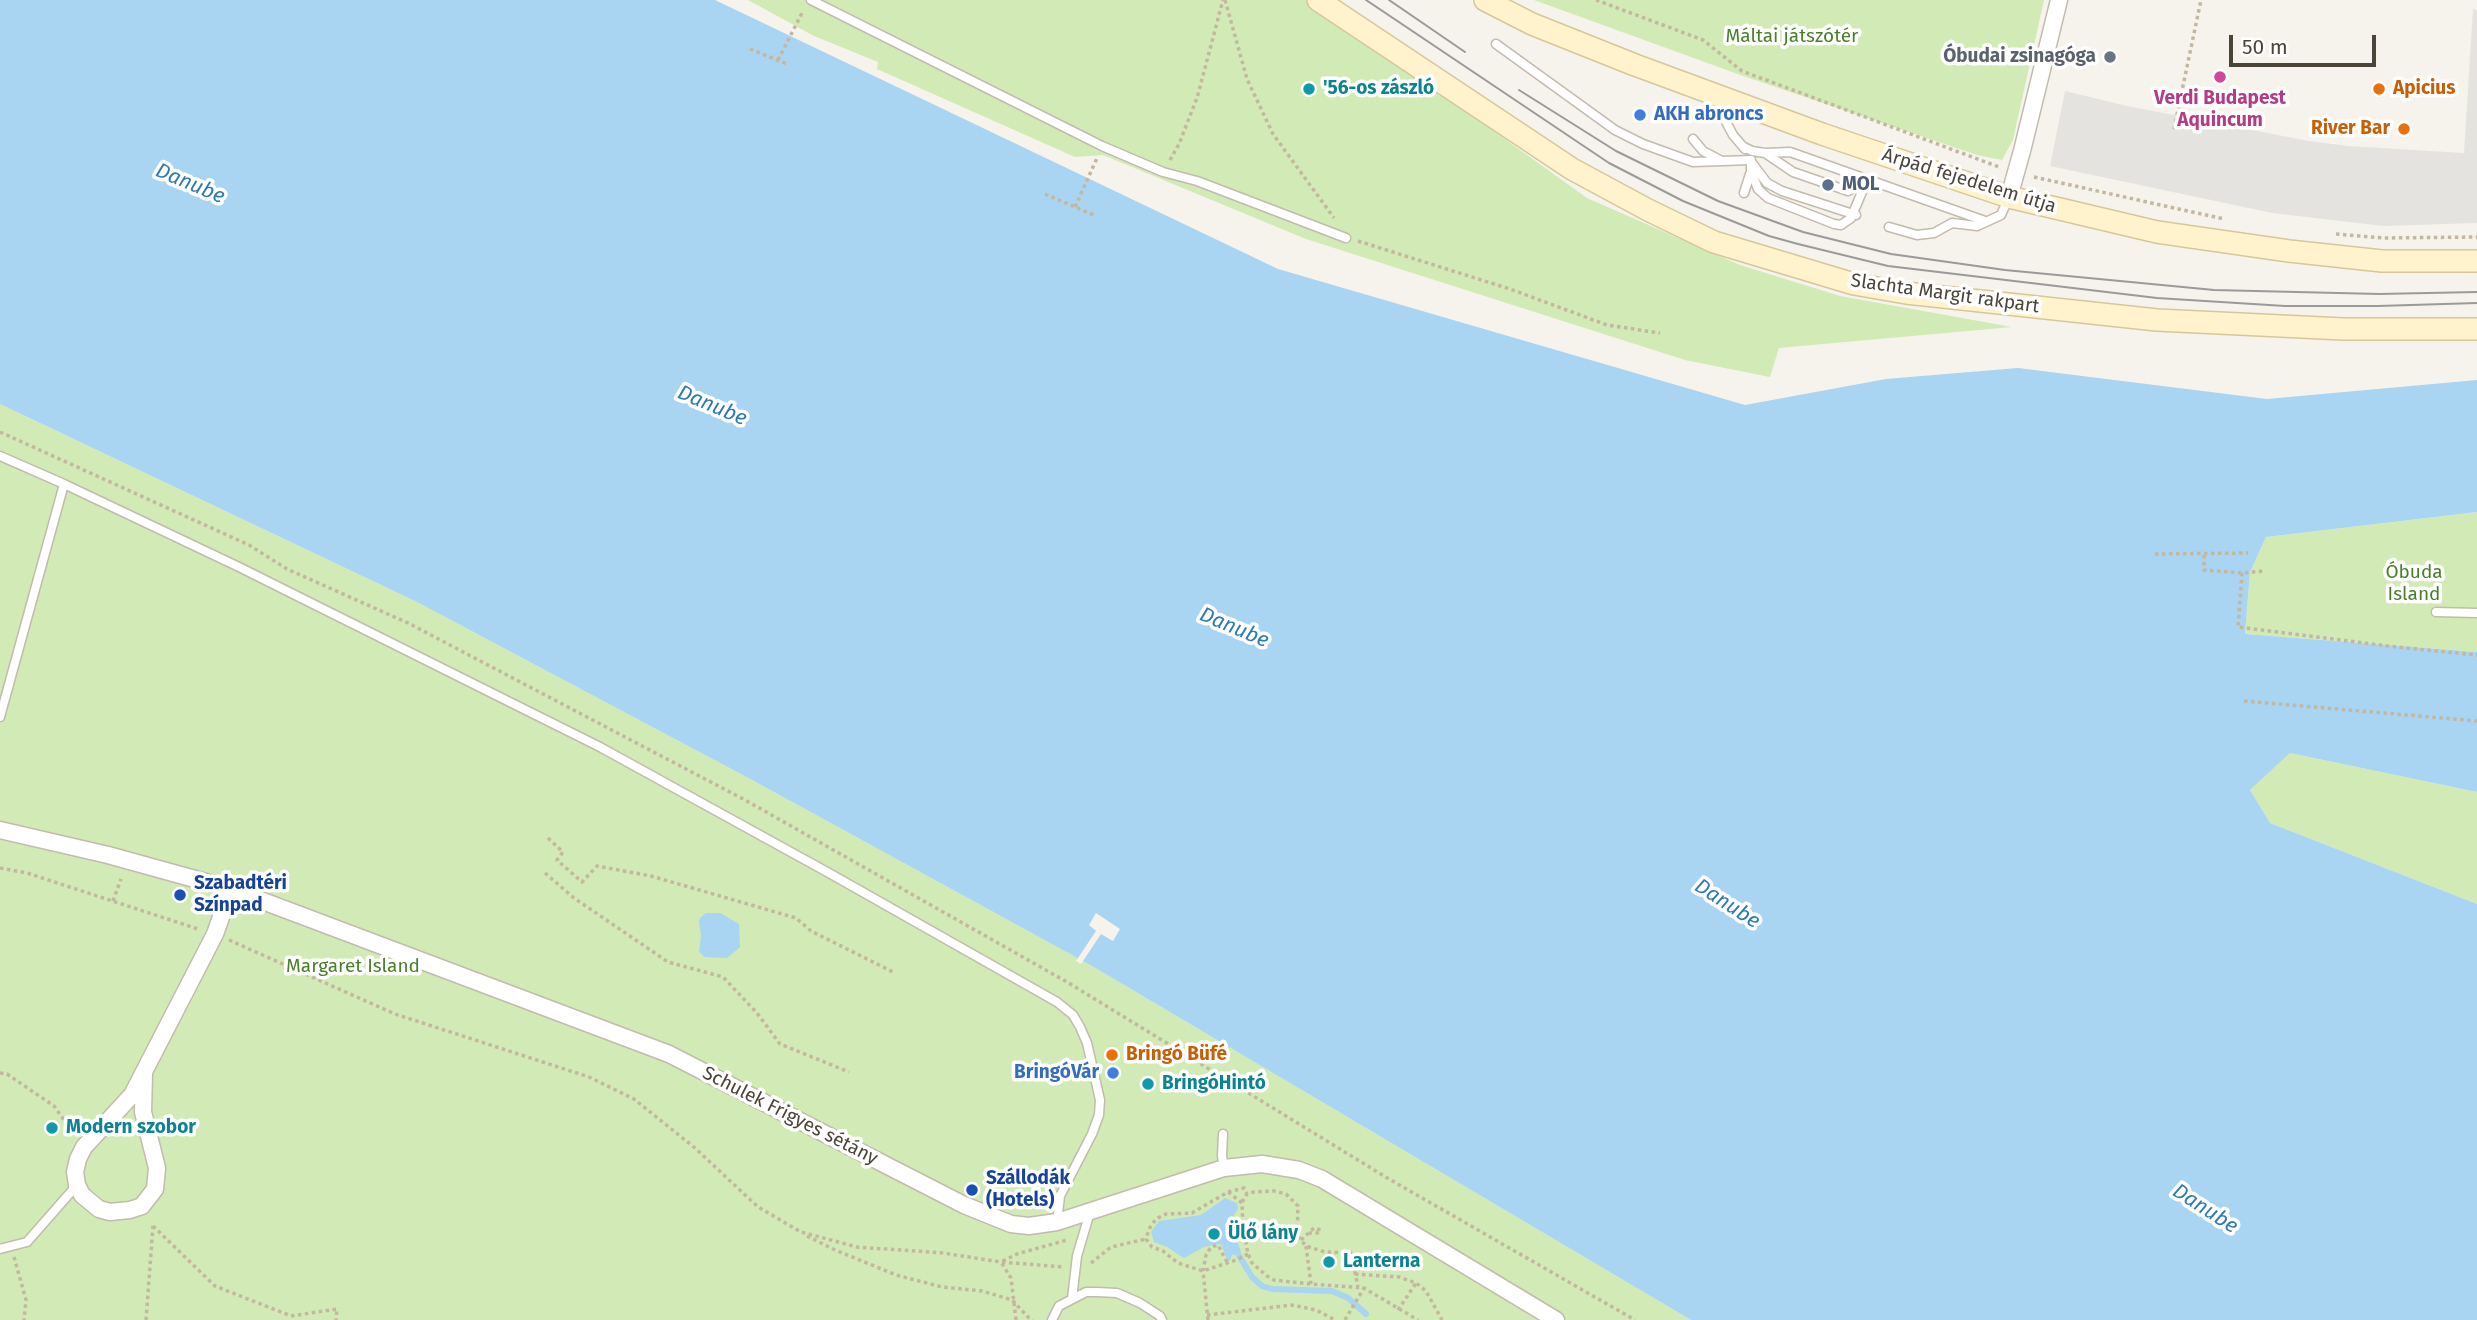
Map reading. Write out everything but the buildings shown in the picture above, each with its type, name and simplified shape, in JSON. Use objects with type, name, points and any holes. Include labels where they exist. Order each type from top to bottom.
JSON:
[{"type":"main road","name":"Slachta Margit rakpart","points":[[1318,0],[1572,169],[1648,210],[1714,242],[1842,281],[1906,293],[2157,320],[2343,329],[2477,329]]},
{"type":"main road","name":"Árpád fejedelem útja","points":[[1485,0],[1532,24],[1635,65],[1822,134],[2009,197],[2157,232],[2289,251],[2382,261],[2477,261]]},
{"type":"street","points":[[2009,197],[2059,0]]},
{"type":"street","name":"Schulek Frigyes sétány","points":[[0,830],[108,855],[231,889],[669,1054],[978,1212],[1010,1224],[1028,1226],[1057,1222],[1224,1168],[1262,1164],[1299,1170],[1322,1179],[1556,1320]]},
{"type":"street","points":[[144,1073],[143,1112],[157,1168],[155,1189],[142,1206],[110,1212],[99,1209],[89,1203],[77,1185],[75,1172],[84,1147],[131,1095],[144,1073],[215,934],[231,889]]},
{"type":"lane","points":[[810,0],[1102,146],[1163,172],[1221,190],[1346,237]]},
{"type":"lane","points":[[1496,44],[1615,130],[1643,145],[1693,162],[1751,160]]},
{"type":"lane","points":[[1726,98],[1724,118],[1767,183],[1782,191],[1854,215]]},
{"type":"lane","points":[[1693,139],[1703,150],[1722,161]]},
{"type":"lane","points":[[1744,147],[1766,153],[1790,152],[1985,221]]},
{"type":"lane","points":[[1766,153],[1794,172],[1848,191],[1867,180]]},
{"type":"lane","points":[[1744,192],[1750,179],[1751,160]]},
{"type":"lane","points":[[1751,171],[1758,189],[1768,198],[1841,225],[1854,215],[1867,180]]},
{"type":"lane","points":[[1889,227],[1917,235],[1927,234],[1952,223],[1977,226],[2001,215],[2009,197]]},
{"type":"lane","points":[[0,456],[64,484],[418,655],[600,747],[1057,1002],[1073,1015],[1080,1027],[1087,1043],[1100,1100],[1099,1115],[1092,1135],[1060,1196],[1057,1222]]},
{"type":"lane","points":[[0,717],[64,484]]},
{"type":"lane","points":[[2436,612],[2477,613]]},
{"type":"lane","points":[[1223,1134],[1224,1168]]},
{"type":"lane","points":[[0,1250],[27,1241],[77,1185]]},
{"type":"lane","points":[[1072,1299],[1074,1268],[1090,1212]]},
{"type":"lane","points":[[1052,1320],[1059,1306],[1086,1292],[1117,1293],[1140,1303],[1162,1320]]},
{"type":"path","points":[[778,60],[810,0]]},
{"type":"path","points":[[1163,172],[1180,144],[1197,99],[1224,0]]},
{"type":"path","points":[[1224,0],[1247,79],[1273,134],[1346,237],[1510,289],[1607,324],[1660,333]]},
{"type":"path","points":[[1596,0],[1703,40],[1741,71],[2017,173],[2225,219]]},
{"type":"path","points":[[2174,130],[2201,0]]},
{"type":"path","points":[[750,49],[786,64]]},
{"type":"path","points":[[1075,207],[1102,146]]},
{"type":"path","points":[[1045,194],[1096,216]]},
{"type":"path","points":[[2330,233],[2384,238],[2477,237]]},
{"type":"path","points":[[2155,554],[2248,553]]},
{"type":"path","points":[[2204,555],[2204,570],[2242,573],[2264,571]]},
{"type":"path","points":[[2242,573],[2238,627],[2396,647],[2477,654]]},
{"type":"path","points":[[2244,701],[2477,721]]},
{"type":"path","points":[[548,838],[563,852],[557,860],[582,882],[597,866],[651,876],[796,918],[811,931],[893,972]]},
{"type":"path","points":[[0,868],[27,873],[215,934],[395,1014],[589,1077],[634,1098],[695,1148],[758,1207],[801,1233],[896,1275],[942,1287],[982,1291],[1012,1300],[1033,1320]]},
{"type":"path","points":[[545,873],[574,898],[668,962],[723,977],[757,1013],[780,1044],[849,1072]]},
{"type":"path","points":[[113,901],[121,879]]},
{"type":"path","points":[[1067,982],[1070,976]]},
{"type":"path","points":[[0,1073],[6,1074],[54,1105],[84,1147]]},
{"type":"path","points":[[1146,1240],[1156,1219],[1166,1214],[1192,1213],[1228,1192],[1244,1188],[1247,1194]]},
{"type":"path","points":[[1247,1194],[1274,1191],[1286,1195],[1298,1206],[1297,1236]]},
{"type":"path","points":[[1228,1192],[1242,1203]]},
{"type":"path","points":[[1247,1194],[1242,1203],[1246,1255],[1267,1276],[1274,1280],[1364,1287],[1418,1320]]},
{"type":"path","points":[[146,1320],[153,1226],[215,1286],[291,1316],[337,1309],[336,1320]]},
{"type":"path","points":[[1245,1240],[1262,1237],[1268,1232],[1297,1236],[1306,1246],[1311,1284]]},
{"type":"path","points":[[801,1233],[857,1247],[943,1253],[1001,1262],[1074,1268],[1086,1267],[1111,1247],[1146,1240]]},
{"type":"path","points":[[1301,1240],[1309,1233]]},
{"type":"path","points":[[1001,1262],[1017,1254],[1082,1235]]},
{"type":"path","points":[[1146,1240],[1178,1264],[1203,1271],[1246,1255]]},
{"type":"path","points":[[1228,1263],[1219,1245],[1211,1247],[1206,1255],[1203,1271],[1207,1318],[1292,1305],[1316,1310],[1335,1320]]},
{"type":"path","points":[[10,1246],[26,1300],[24,1320]]},
{"type":"path","points":[[1306,1246],[1325,1252],[1351,1252],[1358,1287]]},
{"type":"path","points":[[1001,1262],[1011,1278],[1016,1320]]},
{"type":"path","points":[[1355,1275],[1399,1277],[1416,1283],[1426,1291],[1442,1320]]},
{"type":"path","points":[[1398,1310],[1416,1283]]},
{"type":"path","points":[[1345,1320],[1364,1287]]},
{"type":"green space","points":[[748,0],[1311,0],[1587,198],[1740,265],[1840,296],[2012,327],[1779,348],[1770,377],[1685,360],[1306,239],[1103,155],[1075,157],[877,69],[878,62],[814,36]]},
{"type":"green space","name":"Máltai játszótér","points":[[1534,0],[2044,0],[2013,140],[2002,160],[1977,155],[1746,77]]},
{"type":"green space","name":"Margaret Island","points":[[0,404],[417,602],[754,781],[1092,966],[1691,1320],[0,1320]]},
{"type":"green space","name":"Óbuda Island","points":[[2477,512],[2477,652],[2245,634],[2250,572],[2266,537]]},
{"type":"green space","points":[[2290,753],[2477,792],[2477,904],[2270,823],[2250,790]]},
{"type":"shaded area","points":[[2473,9],[2477,10],[2477,223],[2383,226],[2272,213],[2050,166],[2065,91],[2127,106],[2309,141],[2464,153]]},
{"type":"water","name":"Danube","points":[[0,0],[715,0],[1278,269],[1745,405],[1886,379],[2018,368],[2267,399],[2477,380],[2477,512],[2266,537],[2250,572],[2245,634],[2477,652],[2477,792],[2290,753],[2250,790],[2270,823],[2477,904],[2477,1320],[1691,1320],[1092,966],[754,781],[417,602],[0,404]]},
{"type":"water","points":[[706,913],[720,913],[739,924],[740,947],[727,958],[705,957],[699,952],[699,922]]},
{"type":"water","points":[[1225,1198],[1237,1203],[1238,1209],[1229,1222],[1241,1251],[1232,1255],[1230,1260],[1228,1261],[1221,1244],[1204,1247],[1184,1258],[1154,1242],[1151,1232],[1159,1221],[1201,1215]]},
{"type":"pier","points":[[1096,913],[1120,929],[1113,941],[1101,934],[1081,964],[1076,961],[1096,931],[1089,925]]},
{"type":"waterway","points":[[1238,1254],[1252,1277],[1262,1286],[1272,1289],[1332,1291],[1348,1298],[1366,1314]]},
{"type":"tram line","points":[[1366,0],[1609,163],[1683,201],[1769,236],[1798,244],[1888,266],[2157,298],[2285,306],[2477,303]]},
{"type":"tram line","points":[[1389,0],[1465,52]]},
{"type":"tram line","points":[[1519,90],[1616,151],[1718,201],[1803,232],[1891,254],[2005,270],[2214,290],[2379,294],[2477,292]]},
{"type":"place","name":"Óbudai zsinagóga","points":[[2110,57]]},
{"type":"place","name":"Verdi Budapest Aquincum","points":[[2220,77]]},
{"type":"place","name":"'56-os zászló","points":[[1309,89]]},
{"type":"place","name":"Apicius","points":[[2379,89]]},
{"type":"place","name":"AKH abroncs","points":[[1640,115]]},
{"type":"place","name":"River Bar","points":[[2404,129]]},
{"type":"place","name":"MOL","points":[[1828,185]]},
{"type":"place","name":"Szabadtéri Színpad","points":[[180,895]]},
{"type":"place","name":"Bringó Büfé","points":[[1112,1055]]},
{"type":"place","name":"BringóVár","points":[[1113,1073]]},
{"type":"place","name":"BringóHintó","points":[[1148,1084]]},
{"type":"place","name":"Modern szobor","points":[[52,1128]]},
{"type":"place","name":"Szállodák (Hotels)","points":[[972,1190]]},
{"type":"place","name":"Ülő lány","points":[[1214,1234]]},
{"type":"place","name":"Lanterna","points":[[1329,1262]]}]
